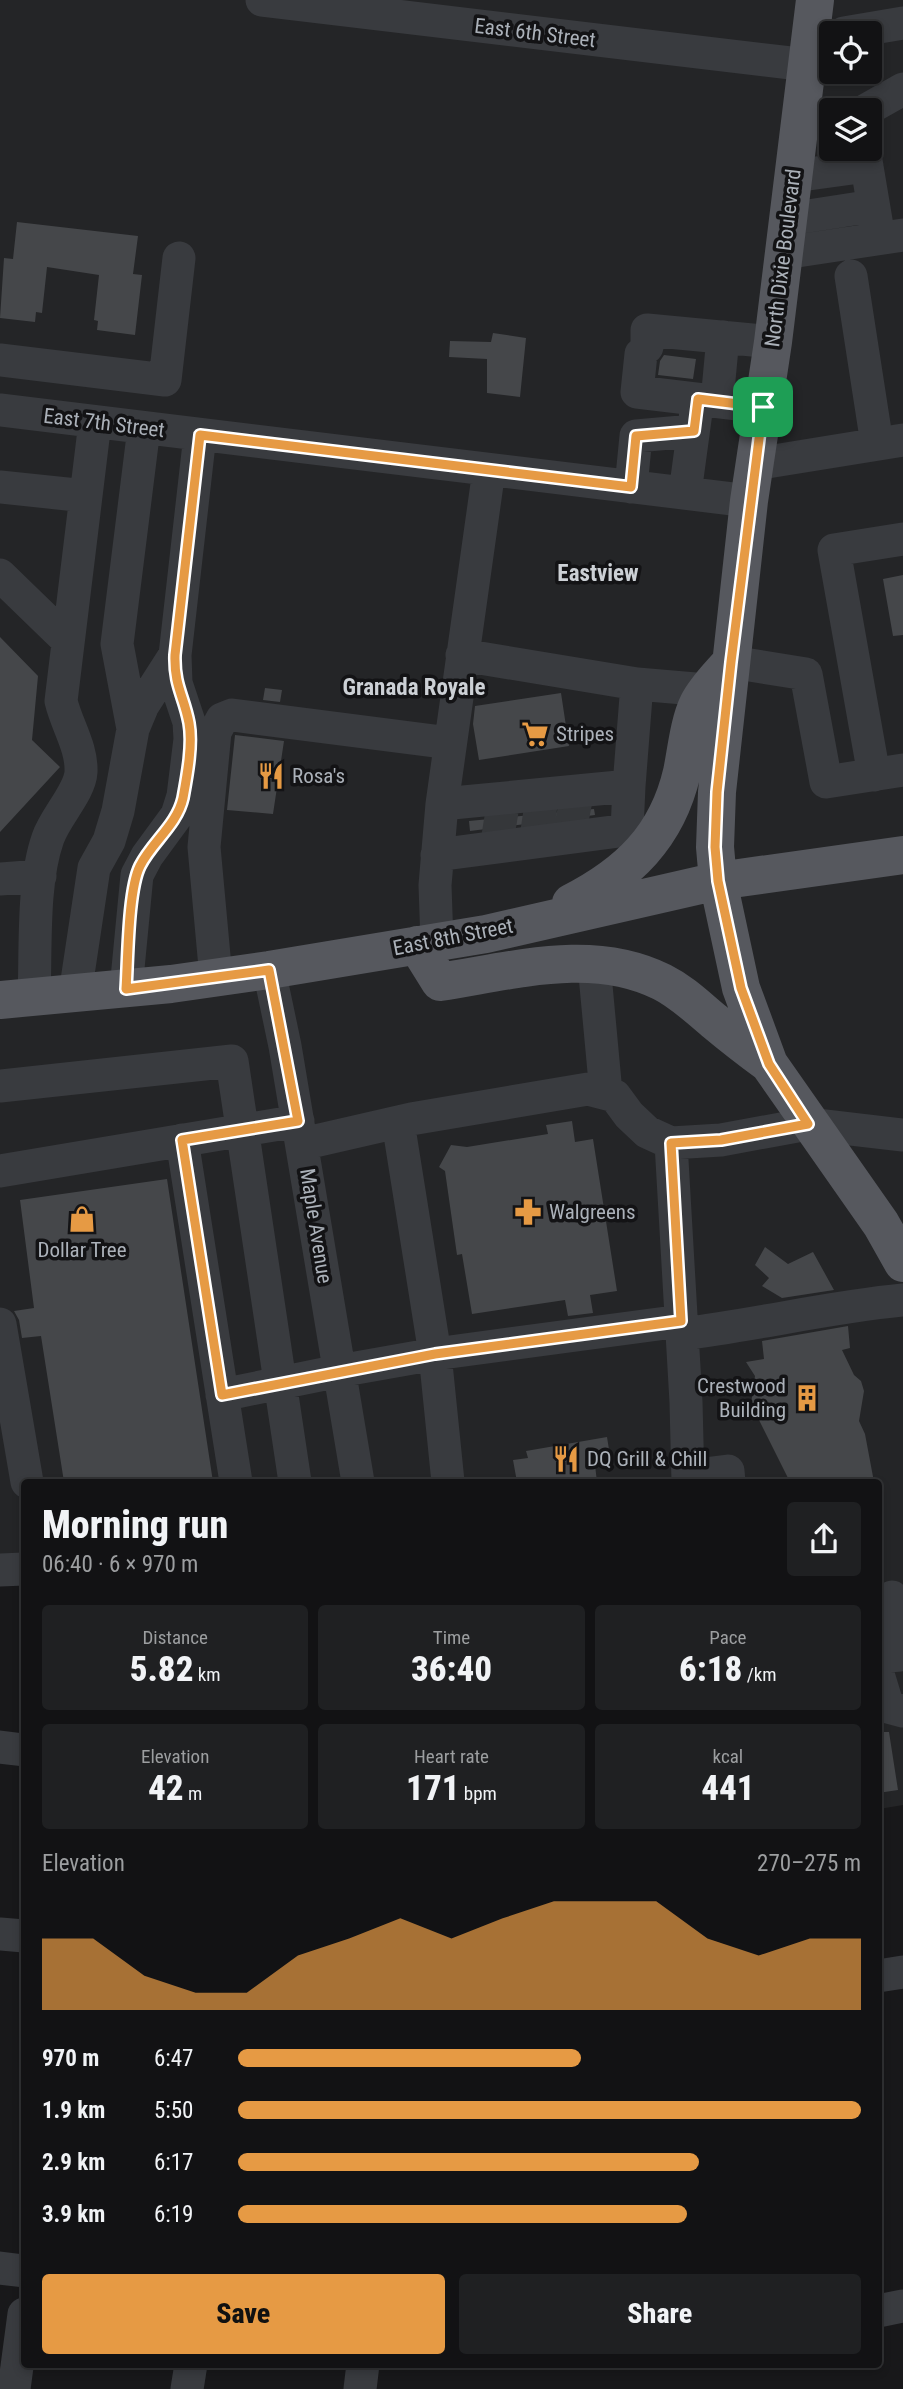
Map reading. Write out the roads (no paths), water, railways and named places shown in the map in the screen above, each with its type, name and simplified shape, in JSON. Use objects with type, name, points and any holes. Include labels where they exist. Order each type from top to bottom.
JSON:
[{"type":"main road","name":"North Dixie Boulevard","points":[[815,0],[819,22]]},
{"type":"main road","name":"North Dixie Boulevard","points":[[819,61],[794,176],[750,501],[717,792],[715,847],[718,881],[741,988],[769,1064],[808,1124],[881,1224],[903,1264]]},
{"type":"main road","points":[[532,922],[602,887],[648,848],[666,817],[679,785],[696,706],[731,662]]},
{"type":"main road","name":"East 8th Street","points":[[17,999],[126,989],[269,970],[486,934],[718,881],[903,855]]},
{"type":"main road","points":[[427,943],[440,982],[538,965],[572,963],[613,965],[661,981],[685,996],[769,1064]]},
{"type":"street","name":"East 6th Street","points":[[262,0],[819,43]]},
{"type":"street","name":"East 6th Street","points":[[882,28],[903,23]]},
{"type":"street","points":[[882,101],[903,89]]},
{"type":"street","points":[[794,176],[850,161]]},
{"type":"street","points":[[866,161],[873,206],[891,237]]},
{"type":"street","points":[[786,236],[873,206]]},
{"type":"street","points":[[786,236],[891,237]]},
{"type":"street","points":[[0,360],[165,380],[179,258]]},
{"type":"street","points":[[755,464],[890,442],[851,276]]},
{"type":"street","points":[[631,487],[637,391],[645,344],[723,337],[773,342]]},
{"type":"street","points":[[685,493],[703,410],[723,337]]},
{"type":"street","points":[[129,376],[120,425],[117,644],[133,729]]},
{"type":"street","points":[[637,391],[703,410]]},
{"type":"street","points":[[636,436],[703,410],[763,407]]},
{"type":"street","name":"East 7th Street","points":[[0,410],[750,501]]},
{"type":"street","points":[[17,999],[47,840],[57,816],[74,793],[81,775],[79,748],[66,724],[61,701],[86,496],[120,425]]},
{"type":"street","points":[[126,989],[137,874],[146,856],[177,815],[183,796],[190,740],[189,722],[176,682],[175,655],[200,435]]},
{"type":"street","points":[[427,943],[442,804],[489,470]]},
{"type":"street","points":[[0,487],[86,496]]},
{"type":"street","points":[[806,674],[826,782],[888,773],[854,666],[834,550],[903,539]]},
{"type":"street","points":[[0,575],[68,641]]},
{"type":"street","points":[[75,994],[94,868],[109,841],[118,811],[133,729],[143,705],[175,655]]},
{"type":"street","points":[[462,655],[637,684],[707,690]]},
{"type":"street","points":[[731,662],[806,674],[854,666]]},
{"type":"street","points":[[442,804],[500,823],[573,814],[627,830],[637,684]]},
{"type":"street","points":[[216,978],[204,847],[215,732],[222,719],[232,715],[450,743]]},
{"type":"street","points":[[437,855],[500,823],[573,814],[629,786]]},
{"type":"street","points":[[0,879],[40,876]]},
{"type":"street","points":[[594,964],[606,1093]]},
{"type":"street","name":"Maple Avenue","points":[[269,970],[300,1132],[358,1479]]},
{"type":"street","points":[[0,1086],[232,1061],[295,1479]]},
{"type":"street","points":[[0,1171],[243,1131],[300,1132],[398,1122],[588,1089],[615,1096],[629,1115],[648,1132],[671,1143],[721,1140],[808,1124],[903,1135]]},
{"type":"street","points":[[398,1122],[435,1354],[448,1479]]},
{"type":"street","points":[[182,1140],[236,1479]]},
{"type":"street","points":[[671,1143],[688,1479],[728,1471],[729,1479]]},
{"type":"street","points":[[222,1395],[435,1354],[681,1327],[732,1328],[849,1305],[903,1300]]},
{"type":"street","points":[[0,1324],[5,1385],[26,1479]]},
{"type":"street","points":[[0,1570],[21,1569]]},
{"type":"street","points":[[891,1597],[891,1674]]},
{"type":"street","points":[[0,1747],[21,1750]]},
{"type":"street","points":[[0,1934],[21,1936]]},
{"type":"street","points":[[882,1975],[903,1972]]},
{"type":"street","points":[[0,2268],[21,2271]]},
{"type":"street","points":[[882,2310],[903,2306]]},
{"type":"street","points":[[14,2389],[21,2336]]},
{"type":"street","points":[[187,2389],[190,2368]]},
{"type":"street","points":[[360,2389],[363,2368]]},
{"type":"tunnel","points":[[571,826],[576,800]]},
{"type":"tunnel","points":[[537,831],[541,805]]},
{"type":"tunnel","points":[[498,836],[502,811]]},
{"type":"place","name":"Stripes","points":[[535,734]]},
{"type":"place","name":"Rosa's","points":[[271,776]]},
{"type":"place","name":"Walgreens","points":[[528,1212]]},
{"type":"place","name":"Dollar Tree","points":[[82,1219]]},
{"type":"place","name":"Crestwood Building","points":[[807,1398]]},
{"type":"place","name":"DQ Grill & Chill","points":[[566,1459]]},
{"type":"district","name":"Eastview","points":[[598,573]]},
{"type":"district","name":"Granada Royale","points":[[414,687]]}]
